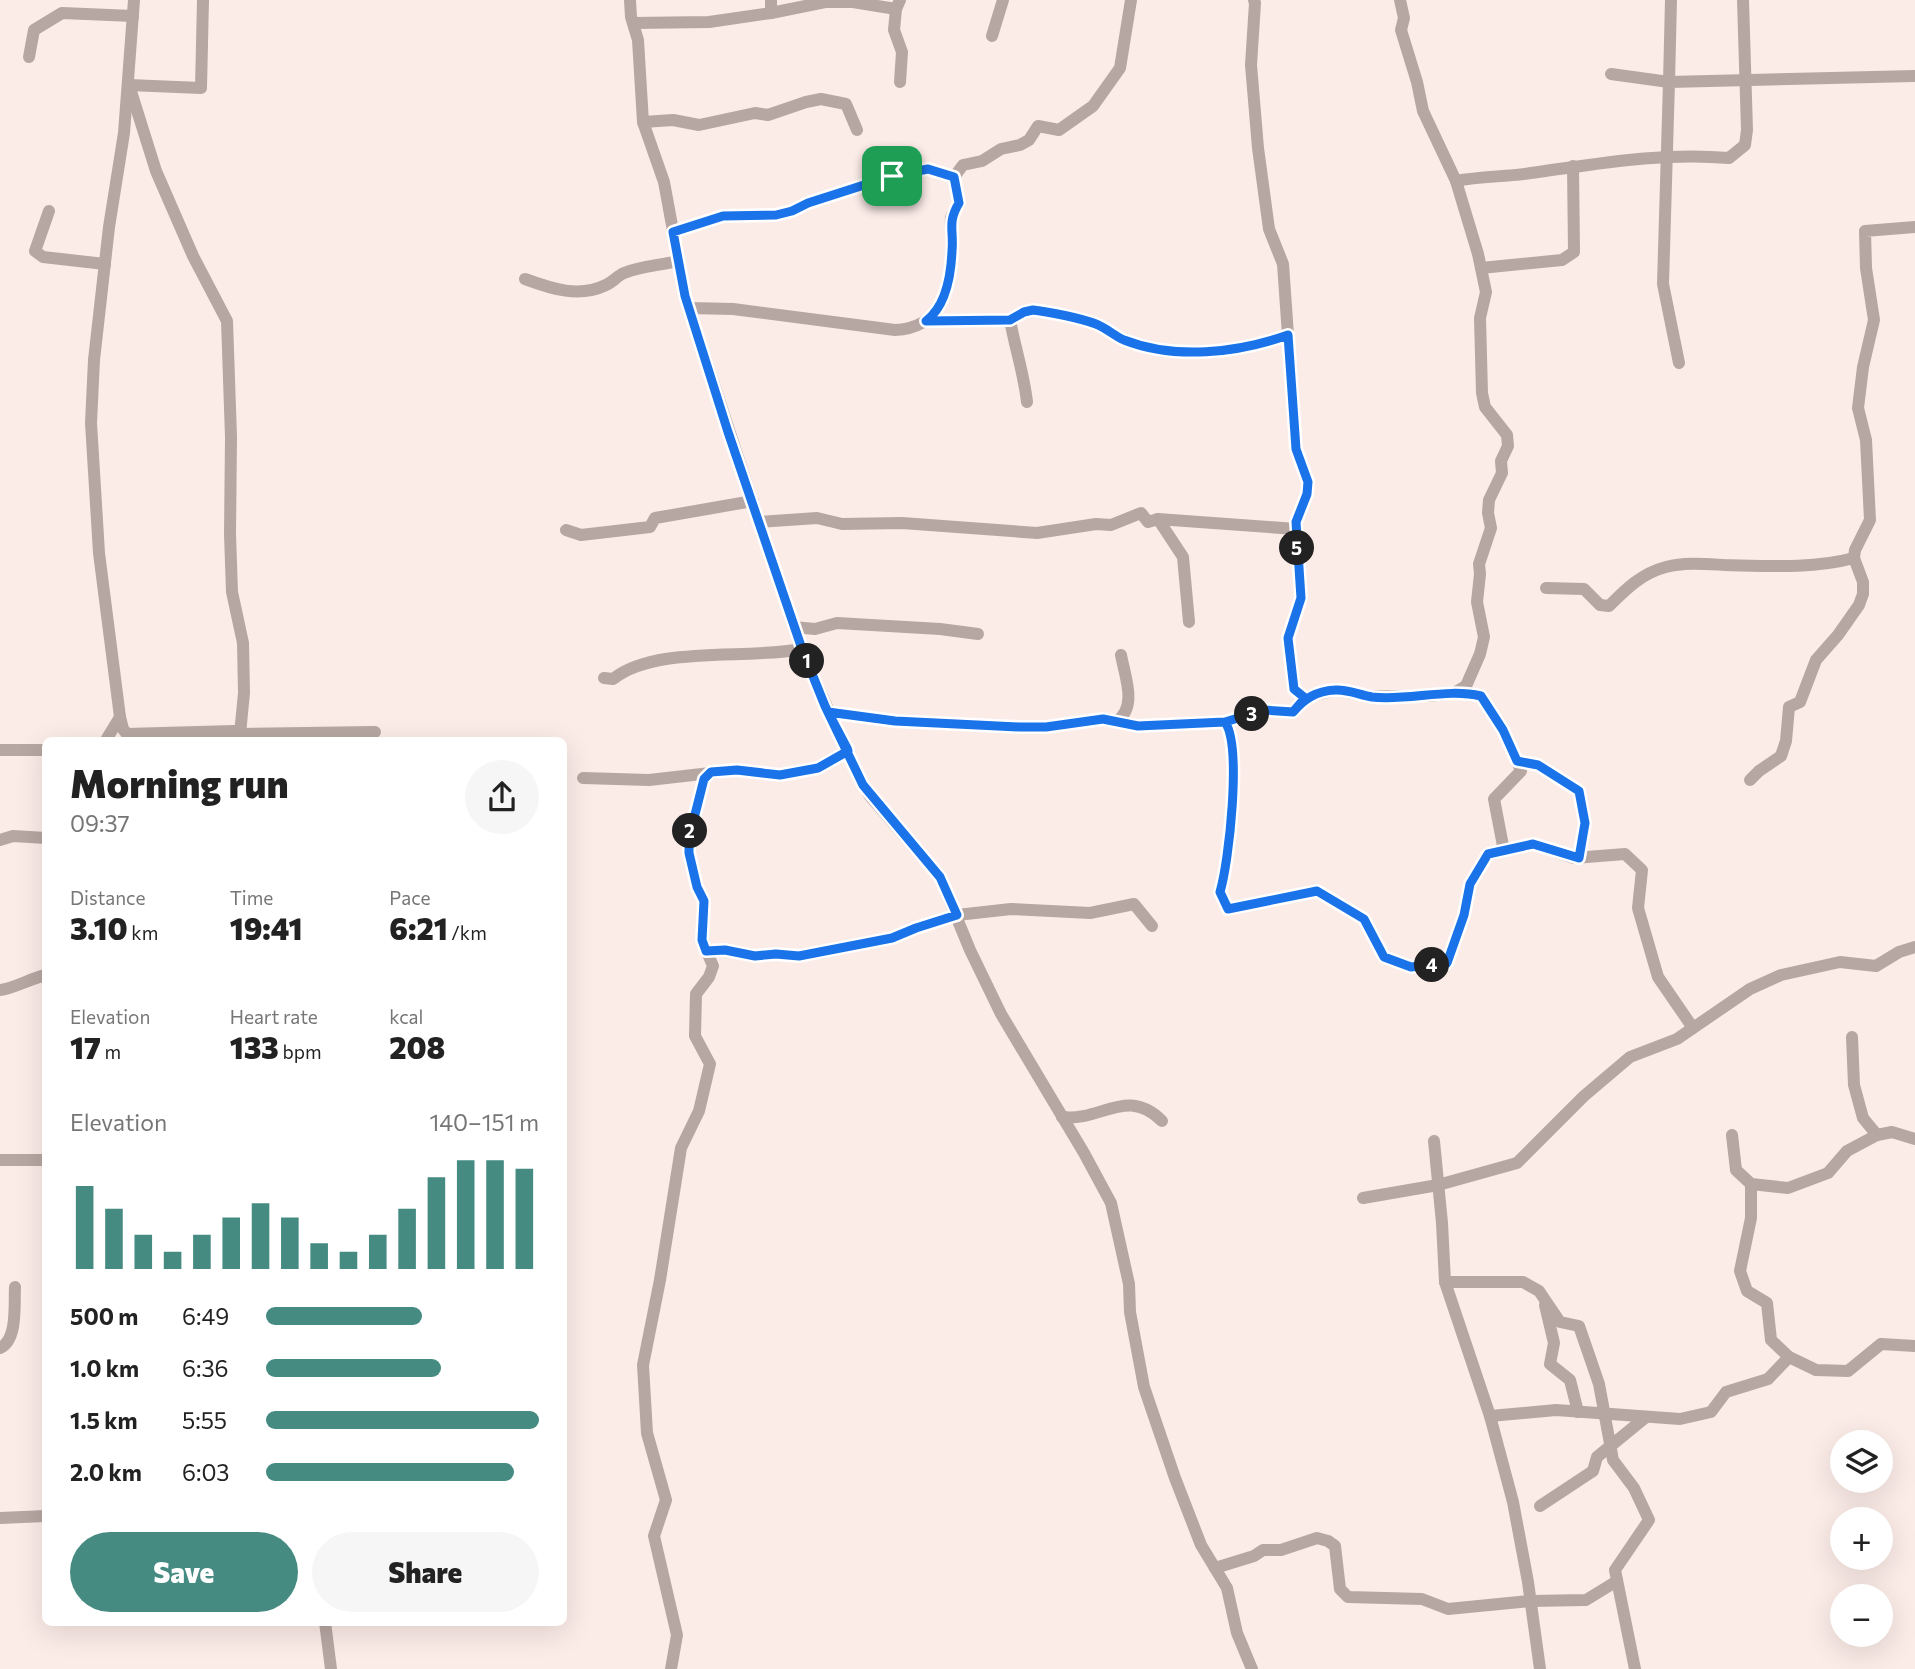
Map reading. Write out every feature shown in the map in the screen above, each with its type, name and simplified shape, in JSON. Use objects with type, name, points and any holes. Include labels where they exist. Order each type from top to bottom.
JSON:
[{"type":"street","points":[[134,0],[129,85],[94,360],[91,423],[99,553],[123,729],[128,737],[234,731],[241,737],[375,733]]},
{"type":"street","points":[[129,85],[201,89],[203,0]]},
{"type":"street","points":[[630,0],[638,40],[643,122],[664,182],[689,308],[802,649],[859,778],[870,796],[940,877],[970,950],[1002,1014],[1111,1203],[1129,1284],[1130,1312],[1144,1387],[1201,1545],[1227,1588],[1237,1633],[1252,1669]]},
{"type":"street","points":[[992,36],[1003,0]]},
{"type":"street","points":[[689,308],[733,309],[895,330],[911,330],[926,321],[939,307],[945,295],[952,251],[951,216],[959,203],[954,177],[963,165],[982,161],[1001,149],[1030,140],[1038,126],[1059,130],[1093,106],[1120,68],[1131,0]]},
{"type":"street","points":[[1254,0],[1251,65],[1258,148],[1269,229],[1283,264],[1296,449],[1308,482],[1307,494],[1296,522],[1301,598],[1288,638],[1294,689],[1305,698]]},
{"type":"street","points":[[1400,0],[1404,18],[1401,30],[1423,111],[1456,181],[1481,268],[1486,292],[1480,318],[1482,393],[1485,407],[1507,435],[1508,446],[1501,461],[1502,474],[1489,500],[1491,528],[1479,564],[1477,602],[1484,637],[1480,654],[1466,686],[1454,693]]},
{"type":"street","points":[[1671,0],[1663,284],[1679,363]]},
{"type":"street","points":[[1456,181],[1668,156],[1729,158],[1739,152],[1745,145],[1747,130],[1743,0]]},
{"type":"street","points":[[633,23],[709,22],[771,7],[825,1],[898,4],[894,30],[902,52],[900,82]]},
{"type":"street","points":[[29,57],[34,30],[62,13],[133,16]]},
{"type":"street","points":[[1611,74],[1669,82],[1915,76]]},
{"type":"street","points":[[129,85],[156,171],[192,256],[227,321],[232,592],[243,643],[241,737]]},
{"type":"street","points":[[643,122],[673,120],[699,125],[755,113],[768,115],[821,99],[846,104],[857,130]]},
{"type":"street","points":[[1481,268],[1562,260],[1574,252],[1573,166]]},
{"type":"street","points":[[673,232],[723,216],[776,215],[792,211],[808,203],[892,176],[928,169],[954,177]]},
{"type":"street","points":[[48,211],[35,251],[43,257],[105,264]]},
{"type":"street","points":[[1750,780],[1782,756],[1789,707],[1800,702],[1816,660],[1859,605],[1863,582],[1854,558],[1855,550],[1870,520],[1866,440],[1858,408],[1863,367],[1874,320],[1866,268],[1866,231],[1915,227]]},
{"type":"street","points":[[526,279],[579,293],[610,284],[624,273],[678,261]]},
{"type":"street","points":[[926,321],[1010,320],[1033,310],[1096,324],[1124,339],[1157,350],[1182,351],[1217,351],[1245,347],[1288,335]]},
{"type":"street","points":[[1010,320],[1027,402]]},
{"type":"street","points":[[566,530],[581,536],[650,527],[655,519],[752,501]]},
{"type":"street","points":[[760,522],[817,517],[842,524],[902,523],[1037,533],[1096,524],[1111,525],[1141,513],[1148,522],[1158,519],[1296,529]]},
{"type":"street","points":[[1158,519],[1183,557],[1189,622]]},
{"type":"street","points":[[1546,588],[1584,589],[1600,605],[1609,606],[1631,584],[1667,567],[1690,564],[1763,566],[1827,563],[1854,558]]},
{"type":"street","points":[[794,627],[815,629],[837,623],[978,634]]},
{"type":"street","points":[[604,678],[613,678],[625,669],[642,663],[681,658],[782,653],[802,649]]},
{"type":"street","points":[[1116,722],[1124,717],[1129,701],[1121,655]]},
{"type":"street","points":[[828,712],[895,721],[1019,727],[1046,727],[1103,719],[1138,726],[1225,722],[1264,710],[1293,712],[1305,698],[1335,690],[1371,696],[1413,697],[1465,692],[1481,696],[1503,730],[1521,771],[1494,799],[1504,851]]},
{"type":"street","points":[[108,737],[120,718]]},
{"type":"street","points":[[1225,722],[1229,727],[1231,744],[1232,818],[1220,892],[1228,909],[1317,891],[1364,919],[1384,957],[1411,967],[1447,963],[1464,915],[1470,884],[1488,854],[1533,844],[1579,858],[1625,854],[1642,870],[1638,908],[1658,977],[1693,1028]]},
{"type":"street","points":[[0,750],[42,750]]},
{"type":"street","points":[[583,778],[649,780],[737,770],[780,775],[818,768],[848,751]]},
{"type":"street","points":[[1517,761],[1538,765],[1579,791],[1585,823],[1579,858]]},
{"type":"street","points":[[671,1669],[677,1635],[654,1536],[666,1500],[647,1433],[643,1365],[663,1267],[681,1148],[699,1111],[710,1064],[695,1035],[696,994],[709,977],[713,966],[702,940],[704,901],[697,887],[689,853],[689,838],[704,779],[711,772]]},
{"type":"street","points":[[686,776],[701,790]]},
{"type":"street","points":[[0,840],[13,836],[42,838]]},
{"type":"street","points":[[706,951],[725,950],[755,956],[799,956],[892,938],[957,915],[1011,909],[1090,913],[1135,904],[1152,926]]},
{"type":"street","points":[[1363,1198],[1438,1185],[1517,1163],[1584,1096],[1630,1057],[1677,1039],[1750,989],[1781,975],[1840,961],[1876,966],[1899,952],[1915,947]]},
{"type":"street","points":[[0,990],[42,976]]},
{"type":"street","points":[[1852,1037],[1854,1085],[1863,1118],[1877,1135]]},
{"type":"street","points":[[1062,1117],[1078,1119],[1118,1106],[1136,1105],[1151,1110],[1162,1121]]},
{"type":"street","points":[[1732,1135],[1736,1170],[1751,1184],[1788,1188],[1828,1172],[1847,1151],[1877,1135],[1892,1132],[1915,1139]]},
{"type":"street","points":[[1434,1141],[1445,1282],[1490,1416],[1513,1503],[1540,1669]]},
{"type":"street","points":[[0,1160],[42,1160]]},
{"type":"street","points":[[1751,1184],[1751,1218],[1740,1271],[1747,1291],[1767,1303],[1771,1340],[1789,1357],[1816,1370],[1848,1371],[1881,1344],[1915,1346]]},
{"type":"street","points":[[1445,1282],[1523,1282],[1539,1292],[1560,1322],[1579,1326],[1598,1384],[1613,1460],[1634,1488],[1649,1520],[1615,1570],[1635,1669]]},
{"type":"street","points":[[0,1348],[11,1336],[15,1287]]},
{"type":"street","points":[[1543,1297],[1553,1343],[1550,1364],[1570,1380],[1578,1412]]},
{"type":"street","points":[[1490,1416],[1556,1410],[1680,1419],[1711,1412],[1726,1392],[1768,1379],[1789,1357]]},
{"type":"street","points":[[1540,1506],[1592,1471],[1597,1457],[1646,1417]]},
{"type":"street","points":[[0,1518],[42,1516]]},
{"type":"street","points":[[1215,1568],[1254,1556],[1263,1550],[1281,1550],[1317,1538],[1335,1546],[1340,1589],[1348,1597],[1422,1599],[1448,1609],[1530,1601],[1586,1600],[1617,1581]]},
{"type":"street","points":[[326,1626],[331,1669]]},
{"type":"route","points":[[892,176],[808,203],[792,211],[776,215],[723,216],[673,232],[685,296],[728,432],[775,573],[825,706],[847,748],[863,785],[933,867],[957,915],[892,938],[799,956],[755,956],[725,950],[706,951],[702,940],[704,901],[697,887],[689,853],[689,838],[704,779],[711,772],[737,770],[780,775],[818,768],[848,751],[828,712],[895,721],[994,726],[1046,727],[1103,719],[1138,726],[1225,722],[1264,710],[1293,712],[1305,698],[1335,690],[1371,696],[1413,697],[1465,692],[1481,696],[1489,706],[1517,761],[1538,765],[1579,791],[1585,823],[1579,858],[1533,844],[1488,854],[1470,884],[1464,915],[1447,963],[1411,967],[1384,957],[1364,919],[1317,891],[1228,909],[1220,892],[1232,818],[1231,744],[1229,727],[1225,722],[1264,710],[1284,713],[1293,712],[1305,698],[1294,689],[1288,638],[1301,598],[1296,522],[1307,494],[1308,482],[1296,449],[1288,335],[1245,347],[1217,351],[1182,351],[1157,350],[1124,339],[1096,324],[1033,310],[1010,320],[926,321],[939,307],[945,295],[952,251],[951,216],[959,203],[954,177],[928,169],[892,176]]}]
